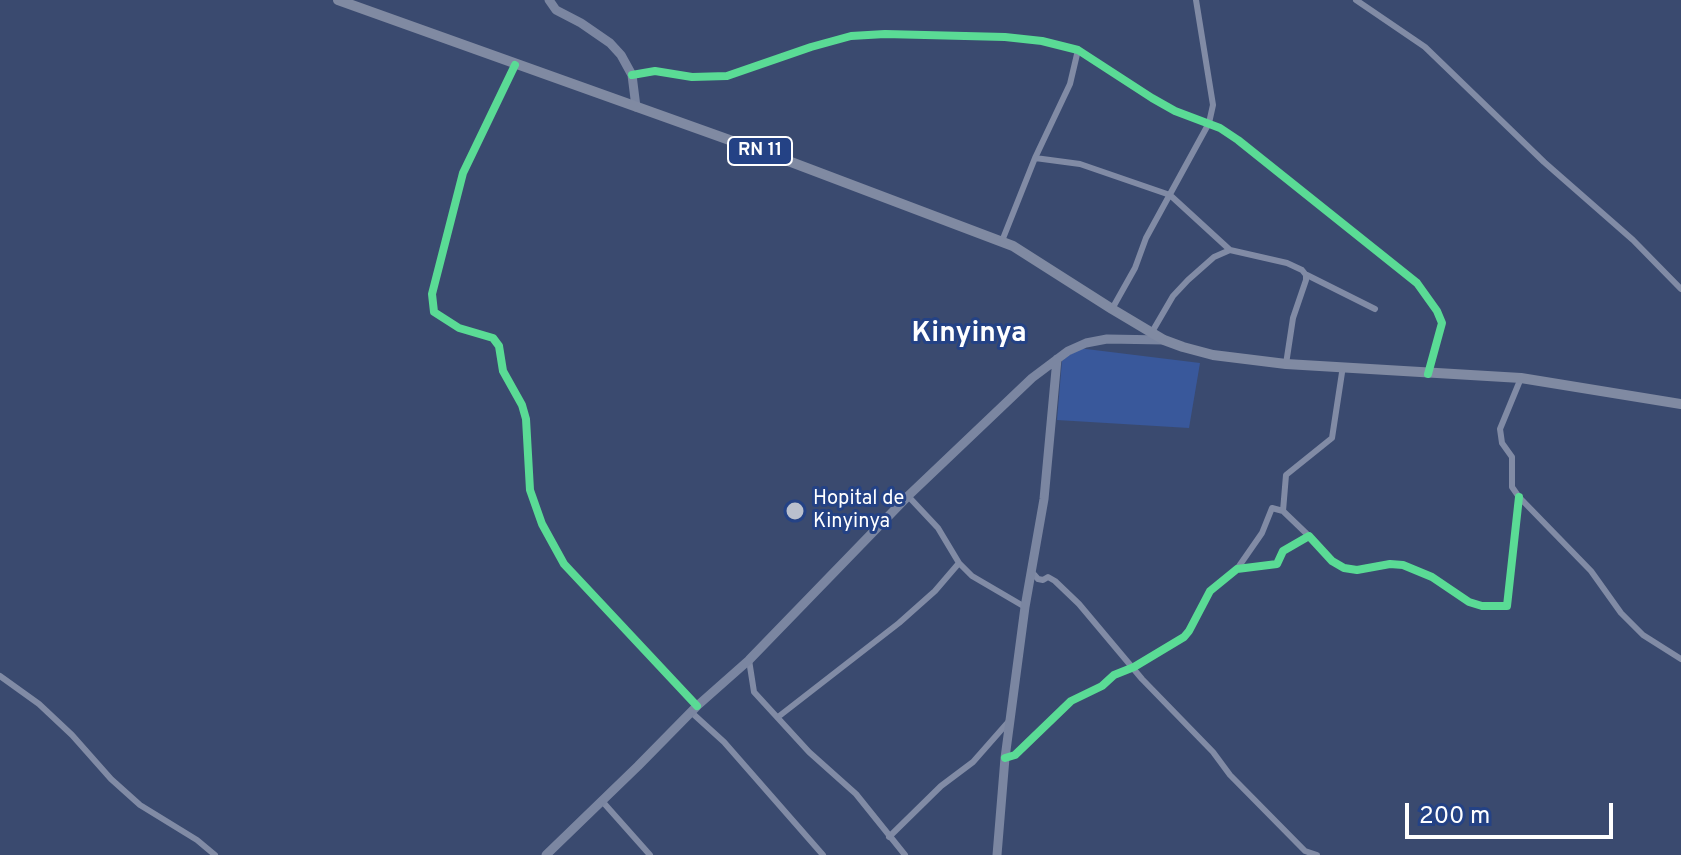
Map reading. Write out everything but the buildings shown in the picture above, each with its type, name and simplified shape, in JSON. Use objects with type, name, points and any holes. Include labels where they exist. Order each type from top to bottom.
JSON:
[{"type":"main road","name":"RN 11","points":[[338,0],[1002,241],[1040,261],[1164,340],[1213,355],[1286,364],[1521,378],[1681,404]]},
{"type":"main road","points":[[549,0],[556,10],[610,43],[621,55],[632,75],[636,107]]},
{"type":"main road","points":[[546,855],[694,709],[749,660],[908,496],[1032,378],[1077,346],[1107,339],[1164,340]]},
{"type":"main road","points":[[997,855],[1010,720],[1044,499],[1057,359]]},
{"type":"street","points":[[1112,309],[1209,123],[1213,105],[1196,0]]},
{"type":"street","points":[[1356,0],[1425,47],[1544,162],[1633,240],[1681,289]]},
{"type":"street","points":[[632,75],[655,71],[692,77],[727,76],[851,36],[885,34],[1005,37],[1042,41],[1078,50],[1175,111],[1209,123],[1238,140],[1417,283],[1442,323],[1428,374]]},
{"type":"street","points":[[1002,241],[1035,158],[1070,84],[1078,50]]},
{"type":"street","points":[[515,65],[481,130],[463,173],[432,294],[434,312],[459,328],[493,338],[499,346],[503,371],[522,405],[526,419],[530,490],[542,524],[564,564],[823,855]]},
{"type":"street","points":[[1035,158],[1080,164],[1170,195],[1230,250],[1287,263],[1375,309]]},
{"type":"street","points":[[1152,332],[1173,296],[1188,280],[1214,257],[1230,250]]},
{"type":"street","points":[[1286,364],[1293,318],[1306,275]]},
{"type":"street","points":[[1283,511],[1286,475],[1332,438],[1343,366]]},
{"type":"street","points":[[1521,378],[1500,429],[1502,443],[1512,457],[1512,487],[1591,571],[1621,613],[1643,635],[1681,659]]},
{"type":"street","points":[[908,496],[938,528],[959,563],[972,576],[1025,607]]},
{"type":"street","points":[[1005,758],[1015,755],[1071,701],[1184,637],[1210,591],[1237,569],[1262,533],[1272,508],[1283,511],[1332,561],[1344,568],[1357,570],[1403,565],[1432,577],[1469,602],[1482,606],[1507,606],[1519,497]]},
{"type":"street","points":[[1237,569],[1277,564],[1283,551],[1309,536]]},
{"type":"street","points":[[778,717],[899,623],[935,591],[959,563]]},
{"type":"street","points":[[1031,571],[1038,579],[1048,577],[1066,591],[1142,679],[1213,752],[1230,775],[1305,851],[1317,855]]},
{"type":"street","points":[[749,660],[754,692],[809,752],[856,794],[905,855]]},
{"type":"street","points":[[0,676],[50,714],[140,805],[197,840],[215,855]]},
{"type":"street","points":[[889,837],[941,786],[973,762],[1010,720]]},
{"type":"street","points":[[602,801],[650,855]]},
{"type":"shaded area","points":[[1078,348],[1200,363],[1189,428],[1057,420],[1062,361]]},
{"type":"cycle path","points":[[632,75],[655,71],[692,77],[727,76],[851,36],[885,34],[1005,37],[1042,41],[1078,50],[1175,111],[1220,128],[1238,140],[1417,283],[1442,323],[1428,374]]},
{"type":"cycle path","points":[[515,65],[463,173],[432,294],[434,312],[459,328],[493,338],[499,346],[503,371],[522,405],[526,419],[530,490],[542,524],[564,564],[697,706]]},
{"type":"cycle path","points":[[1005,758],[1015,755],[1071,701],[1184,637],[1210,591],[1237,569],[1277,564],[1283,551],[1309,536],[1332,561],[1344,568],[1357,570],[1403,565],[1432,577],[1469,602],[1482,606],[1507,606],[1519,497]]},
{"type":"place","name":"Hopital de Kinyinya","points":[[795,511]]},
{"type":"district","name":"Kinyinya","points":[[969,335]]}]
